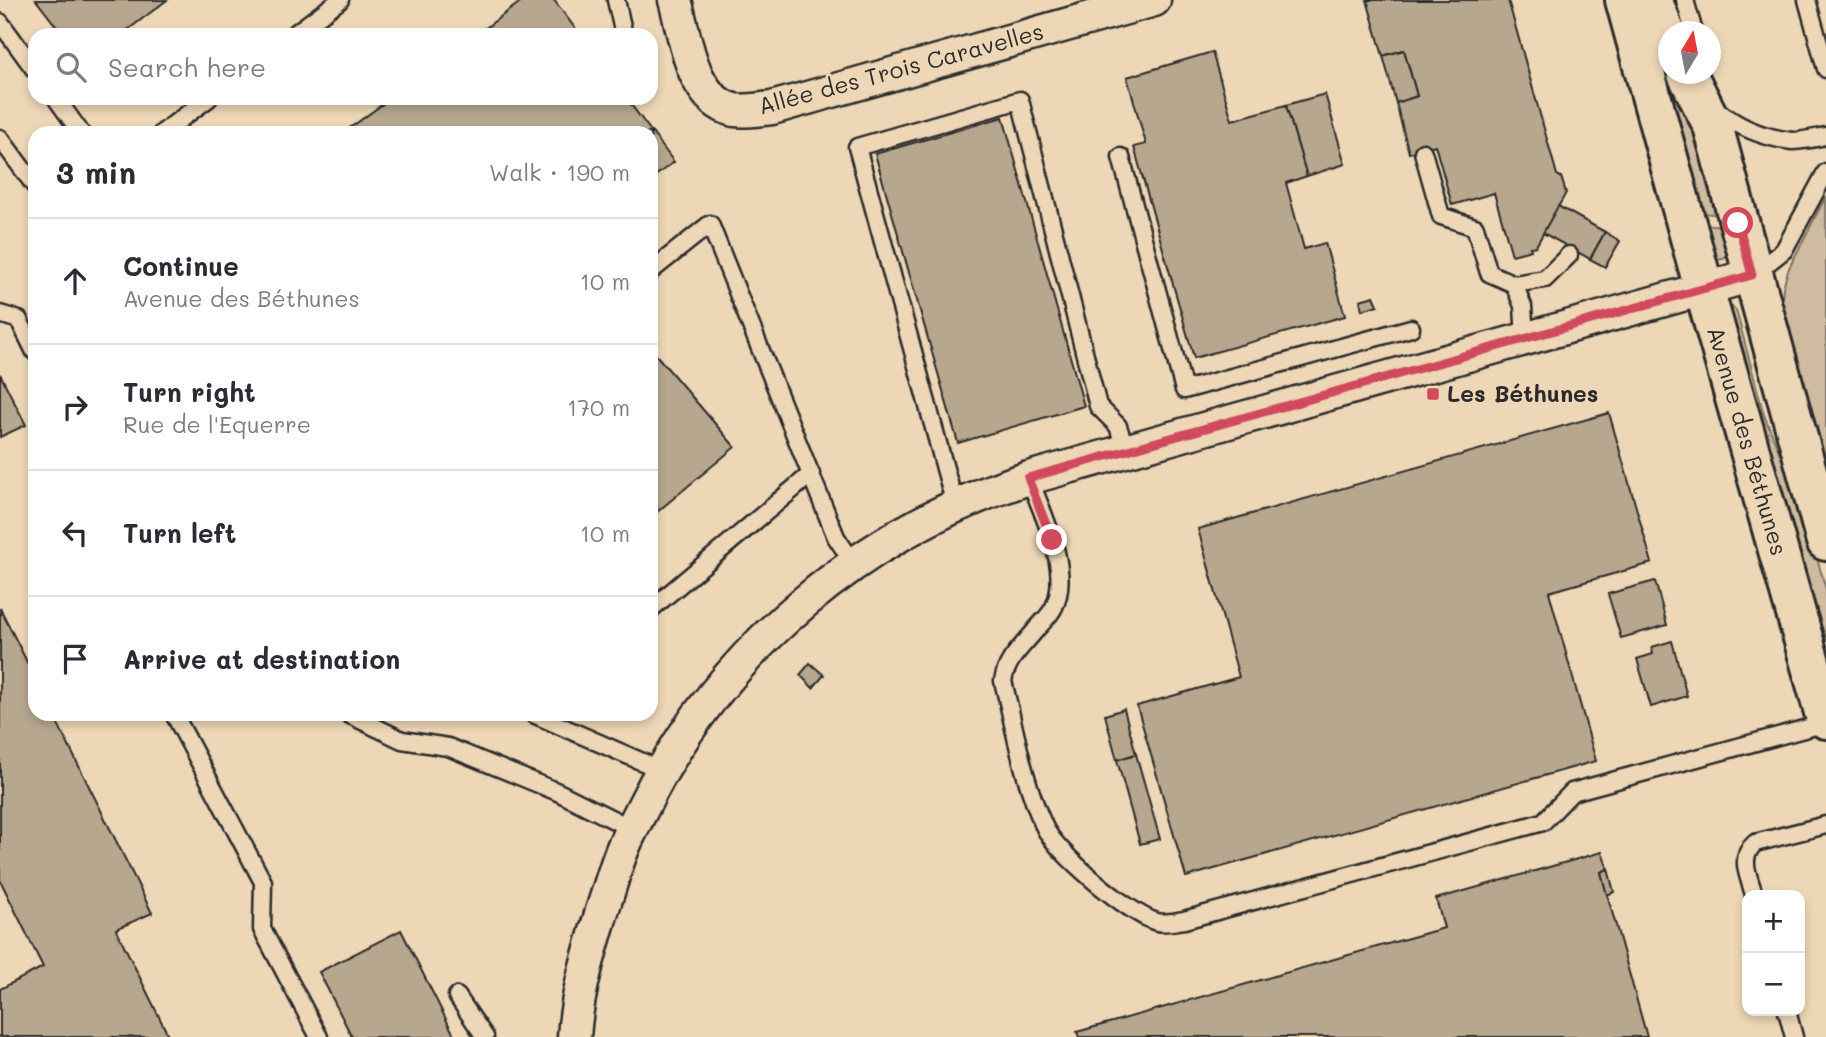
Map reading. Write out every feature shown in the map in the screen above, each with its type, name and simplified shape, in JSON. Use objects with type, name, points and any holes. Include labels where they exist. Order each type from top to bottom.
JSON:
[{"type":"street","name":"Allée des Trois Caravelles","points":[[675,0],[697,79],[719,103],[734,110],[751,110],[772,108],[1154,0]]},
{"type":"street","name":"Avenue des Béthunes","points":[[1625,0],[1826,721]]},
{"type":"street","points":[[1652,0],[1661,21]]},
{"type":"street","points":[[1703,95],[1826,541]]},
{"type":"street","points":[[574,1037],[582,977],[621,852],[662,770],[708,700],[759,644],[854,564],[895,538],[955,506],[1028,478],[1752,275]]},
{"type":"lane","points":[[302,28],[340,0]]},
{"type":"lane","points":[[615,0],[622,28]]},
{"type":"lane","points":[[1685,0],[1691,21]]},
{"type":"lane","points":[[1807,0],[1826,69]]},
{"type":"lane","points":[[0,22],[28,60]]},
{"type":"lane","points":[[1703,95],[1729,119],[1757,134],[1794,141],[1826,136]]},
{"type":"lane","points":[[955,506],[857,147],[1020,100],[1098,406],[1118,426],[1126,451]]},
{"type":"lane","points":[[61,105],[76,126]]},
{"type":"lane","points":[[171,126],[200,105]]},
{"type":"lane","points":[[0,138],[28,176]]},
{"type":"lane","points":[[1423,152],[1441,216],[1475,227],[1489,273],[1514,284],[1545,279],[1569,255]]},
{"type":"lane","points":[[1121,157],[1184,390],[1411,328]]},
{"type":"lane","points":[[1752,275],[1784,250],[1826,172]]},
{"type":"lane","points":[[658,265],[710,224],[836,537],[854,564]]},
{"type":"lane","points":[[1514,284],[1523,306],[1525,339]]},
{"type":"lane","points":[[0,314],[19,320],[28,338]]},
{"type":"lane","points":[[658,603],[811,474]]},
{"type":"lane","points":[[1028,478],[1052,540],[1060,573],[1060,591],[1054,608],[1006,666],[1003,681],[1031,792],[1045,829],[1063,852],[1123,905],[1160,923],[1184,920],[1543,822],[1572,792],[1826,721]]},
{"type":"lane","points":[[178,721],[263,882],[262,929],[318,1037]]},
{"type":"lane","points":[[363,721],[402,740],[448,747],[558,792],[632,829]]},
{"type":"lane","points":[[549,721],[662,770]]},
{"type":"lane","points":[[1753,890],[1745,862],[1747,850],[1755,843],[1826,825]]},
{"type":"lane","points":[[457,996],[485,1037]]},
{"type":"lane","points":[[1788,1016],[1794,1037]]},
{"type":"shaded area","points":[[1658,37],[1658,71],[1649,39]]},
{"type":"shaded area","points":[[1661,84],[1675,84],[1692,110],[1720,215],[1697,212]]},
{"type":"shaded area","points":[[1826,196],[1826,473],[1791,349],[1782,304],[1783,287],[1789,268]]},
{"type":"shaded area","points":[[1701,224],[1723,226],[1729,253],[1723,259],[1715,260]]},
{"type":"shaded area","points":[[1731,306],[1736,310],[1764,415],[1804,512],[1826,590],[1826,667],[1727,308]]},
{"type":"building","points":[[36,0],[167,0],[130,28],[58,28]]},
{"type":"building","points":[[523,0],[554,0],[575,28],[485,28]]},
{"type":"building","points":[[1367,0],[1508,0],[1557,175],[1561,177],[1566,193],[1536,246],[1530,247],[1531,250],[1512,255],[1494,193],[1452,205],[1435,145],[1409,153],[1396,103],[1417,96],[1404,50],[1383,56]]},
{"type":"building","points":[[1404,50],[1417,96],[1396,103],[1383,56]]},
{"type":"building","points":[[1212,52],[1232,120],[1286,105],[1307,176],[1286,183],[1304,249],[1325,243],[1345,316],[1194,358],[1134,147],[1146,144],[1127,77]]},
{"type":"building","points":[[1325,94],[1345,164],[1307,176],[1286,105]]},
{"type":"building","points":[[381,105],[631,105],[647,126],[353,126]]},
{"type":"building","points":[[1003,117],[1084,406],[958,443],[875,154]]},
{"type":"building","points":[[658,141],[674,162],[658,174]]},
{"type":"building","points":[[1558,206],[1605,232],[1590,259],[1543,233]]},
{"type":"building","points":[[1605,232],[1620,241],[1605,267],[1590,259]]},
{"type":"building","points":[[1374,296],[1378,305],[1362,310],[1360,300]]},
{"type":"building","points":[[658,357],[735,447],[658,511]]},
{"type":"building","points":[[0,374],[26,425],[0,437]]},
{"type":"building","points":[[1609,413],[1652,563],[1549,592],[1596,761],[1186,877],[1137,706],[1239,677],[1198,529]]},
{"type":"building","points":[[1655,581],[1667,625],[1621,638],[1608,594]]},
{"type":"building","points":[[0,608],[28,664],[28,721],[56,721],[152,913],[116,929],[169,1037],[0,1037],[0,989],[43,967],[0,880]]},
{"type":"building","points":[[1672,641],[1687,696],[1651,707],[1637,659],[1653,654],[1652,647]]},
{"type":"building","points":[[810,663],[824,675],[813,688],[800,675]]},
{"type":"building","points":[[1124,709],[1136,754],[1117,760],[1105,715]]},
{"type":"building","points":[[1136,754],[1160,839],[1140,844],[1117,760]]},
{"type":"building","points":[[1602,852],[1608,869],[1601,872],[1647,1037],[1079,1037],[1077,1032],[1444,928],[1436,899]]},
{"type":"building","points":[[1608,869],[1614,892],[1607,895],[1601,872]]},
{"type":"building","points":[[401,930],[455,1037],[352,1037],[319,972]]},
{"type":"place","name":"Les Béthunes","points":[[1433,394]]},
{"type":"route","points":[[1052,540],[1028,478],[1752,275],[1738,223]]}]
